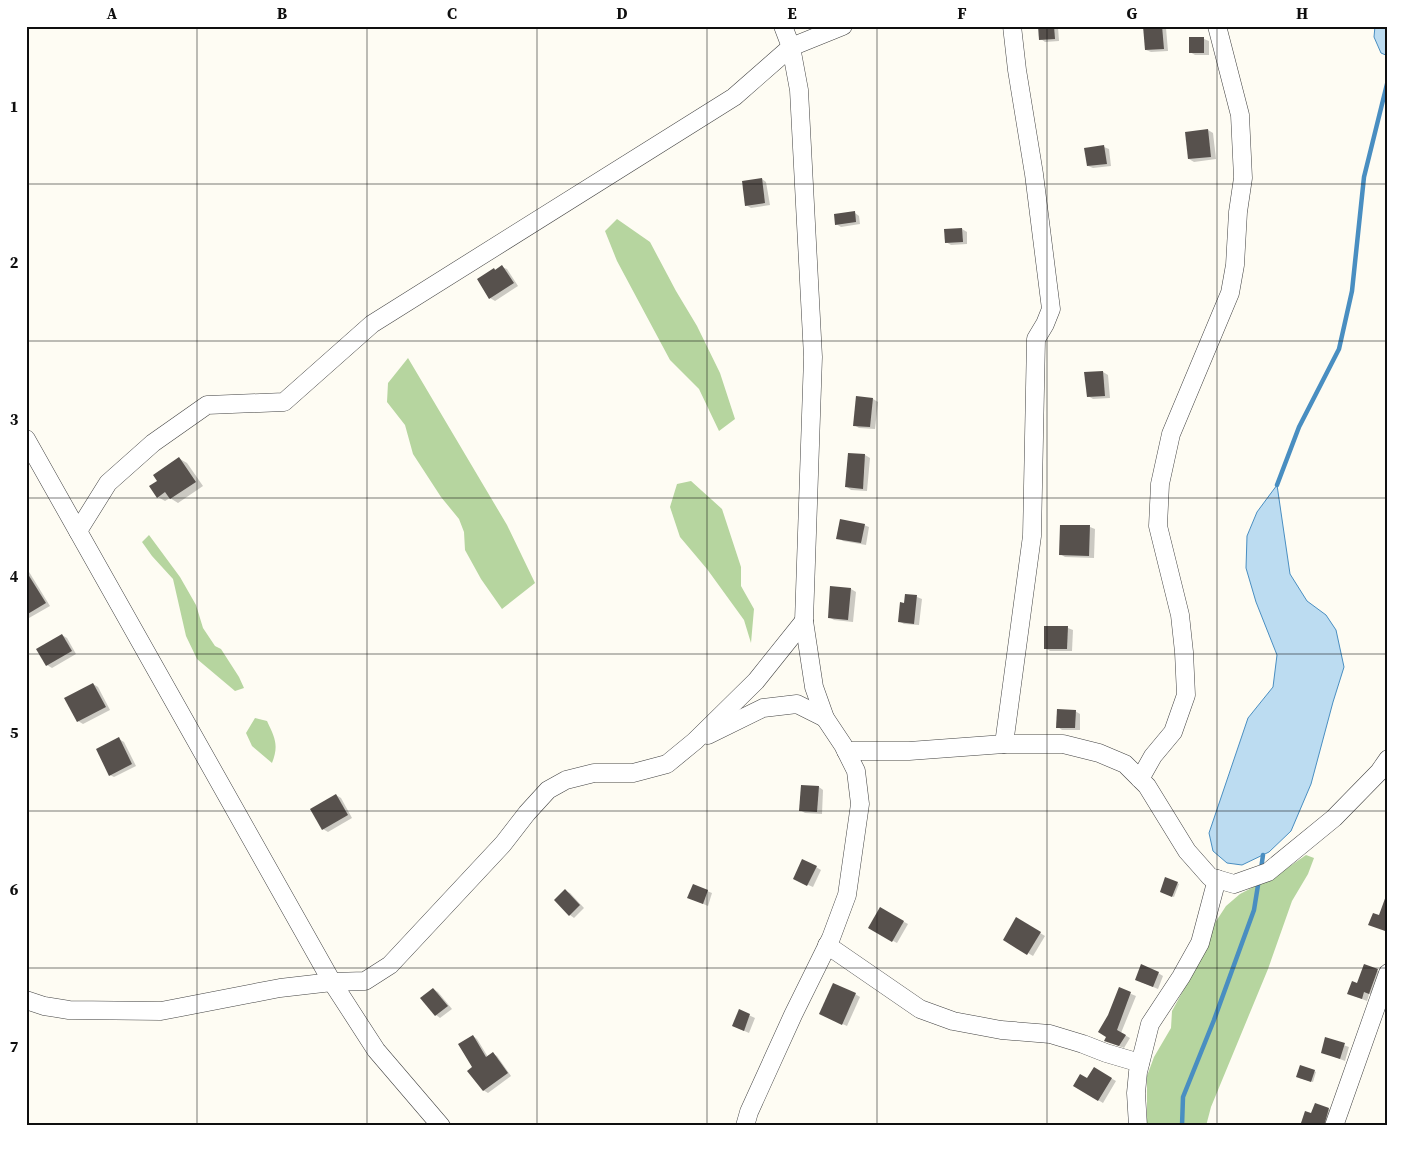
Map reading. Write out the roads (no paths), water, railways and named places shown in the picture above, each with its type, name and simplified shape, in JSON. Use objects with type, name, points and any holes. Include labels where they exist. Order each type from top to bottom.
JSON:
[{"type":"street","points":[[745,1126],[749,1112],[792,1015],[827,946],[847,895],[860,804],[856,772],[825,718],[814,687],[804,621],[813,357],[799,90],[791,47],[783,26]]},
{"type":"street","points":[[78,531],[108,483],[153,442],[207,404],[284,402],[372,324],[734,97],[791,47],[843,26]]},
{"type":"street","points":[[1004,744],[1032,536],[1036,339],[1051,309],[1034,174],[1017,70],[1012,26]]},
{"type":"street","points":[[1140,779],[1153,756],[1173,732],[1186,695],[1180,615],[1158,526],[1160,484],[1171,434],[1230,293],[1235,265],[1238,212],[1243,178],[1240,115],[1217,26]]},
{"type":"street","points":[[26,439],[332,982],[376,1050],[441,1126]]},
{"type":"street","points":[[26,1000],[44,1006],[69,1010],[161,1012],[280,988],[332,982],[364,981],[390,965],[503,844],[548,790],[566,780],[594,773],[633,773],[667,764],[695,741],[756,681],[804,621]]},
{"type":"street","points":[[695,741],[763,708],[797,704],[825,718]]},
{"type":"street","points":[[846,752],[909,751],[1004,744],[1063,744],[1099,753],[1125,764],[1140,779],[1163,810],[1187,851],[1210,877],[1234,884],[1268,872],[1334,818],[1379,772],[1388,759]]},
{"type":"street","points":[[1138,1126],[1136,1093],[1140,1063],[1150,1024],[1181,977],[1200,943],[1217,880]]},
{"type":"street","points":[[827,946],[920,1009],[953,1021],[1001,1030],[1050,1034],[1140,1063]]},
{"type":"street","points":[[1334,1126],[1388,973]]},
{"type":"water","points":[[1375,26],[1388,26],[1388,56],[1381,53],[1374,37]]},
{"type":"water","points":[[1277,485],[1290,574],[1307,601],[1326,615],[1336,630],[1344,667],[1311,784],[1291,831],[1269,852],[1242,865],[1227,863],[1213,851],[1209,833],[1248,718],[1273,687],[1277,655],[1256,602],[1246,568],[1247,536],[1257,512]]},
{"type":"waterway","points":[[1277,485],[1299,427],[1339,349],[1352,291],[1364,177],[1388,80]]},
{"type":"waterway","points":[[1261,869],[1263,855]]},
{"type":"waterway","points":[[1182,1126],[1183,1097],[1214,1020],[1254,910],[1259,879]]}]
